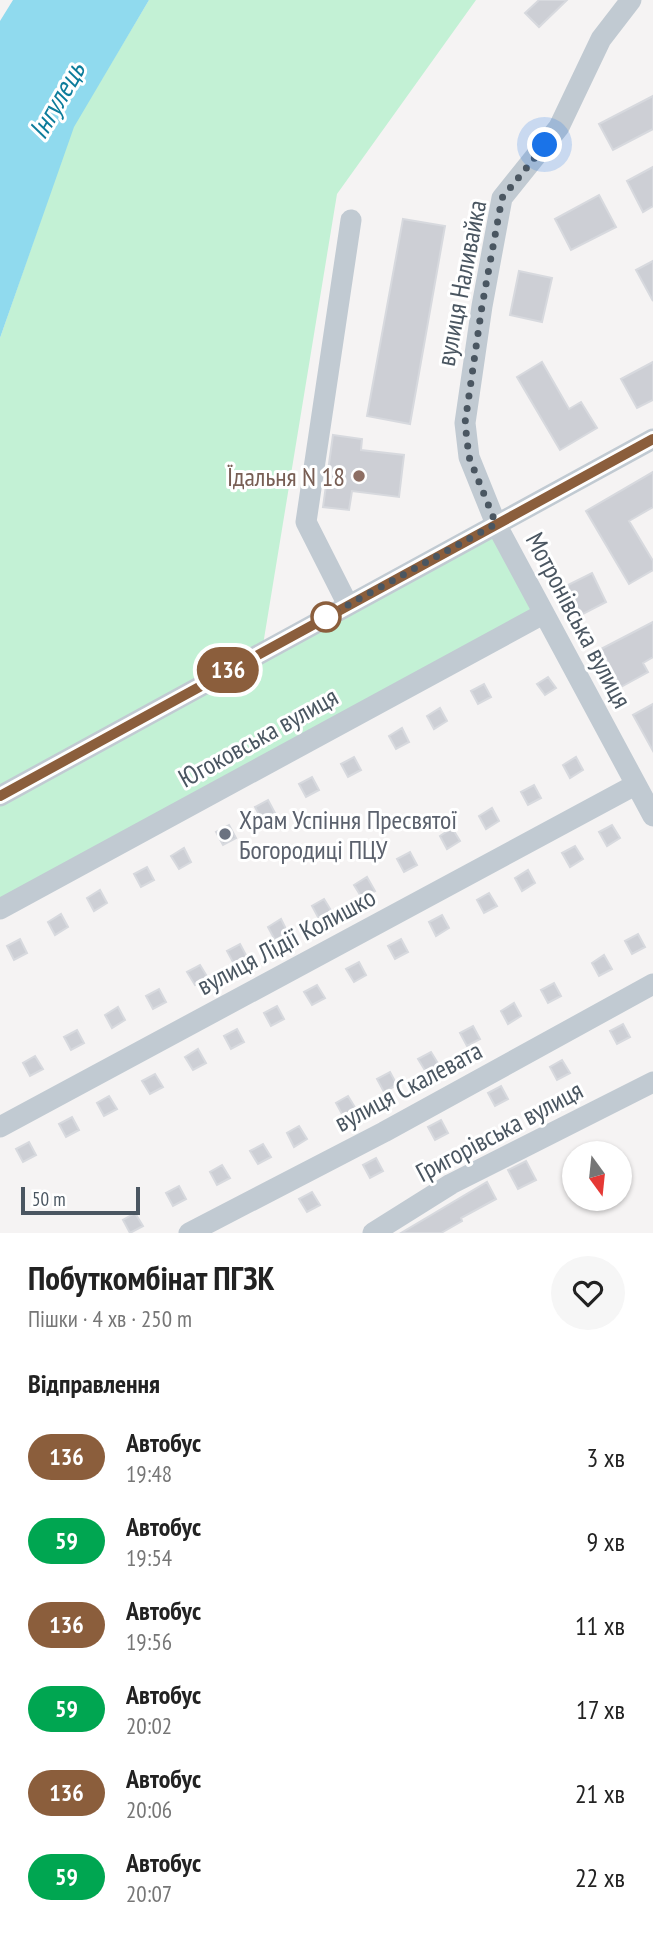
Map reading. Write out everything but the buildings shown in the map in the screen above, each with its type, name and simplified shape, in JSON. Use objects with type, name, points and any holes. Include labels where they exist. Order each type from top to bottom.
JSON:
[{"type":"street","name":"вулиця Наливайка","points":[[496,524],[469,457],[465,423],[482,306],[502,198],[559,127],[601,39],[631,0]]},
{"type":"street","points":[[348,605],[306,522],[351,220]]},
{"type":"street","points":[[0,796],[653,439]]},
{"type":"street","name":"Мотронівська вулиця","points":[[496,524],[653,816]]},
{"type":"street","name":"Югоковська вулиця","points":[[0,909],[543,614]]},
{"type":"street","name":"вулиця Лідії Колишко","points":[[0,1127],[635,785]]},
{"type":"street","name":"вулиця Скалевата","points":[[189,1233],[383,1132],[653,984]]},
{"type":"street","name":"Григорівська вулиця","points":[[373,1233],[451,1184],[653,1083]]},
{"type":"green space","points":[[149,0],[476,0],[337,194],[262,651],[496,524],[543,614],[0,908],[0,338],[73,127]]},
{"type":"water","name":"Інгулець","points":[[13,0],[149,0],[74,127],[0,338],[0,21]]},
{"type":"bus line","name":"136","points":[[0,796],[653,439]]},
{"type":"place","name":"Їдальня N 18","points":[[359,476]]},
{"type":"place","name":"Храм Успіння Пресвятої Богородиці ПЦУ","points":[[225,834]]},
{"type":"route","points":[[326,617],[496,524],[469,457],[465,423],[482,306],[502,198],[545,145]]}]
